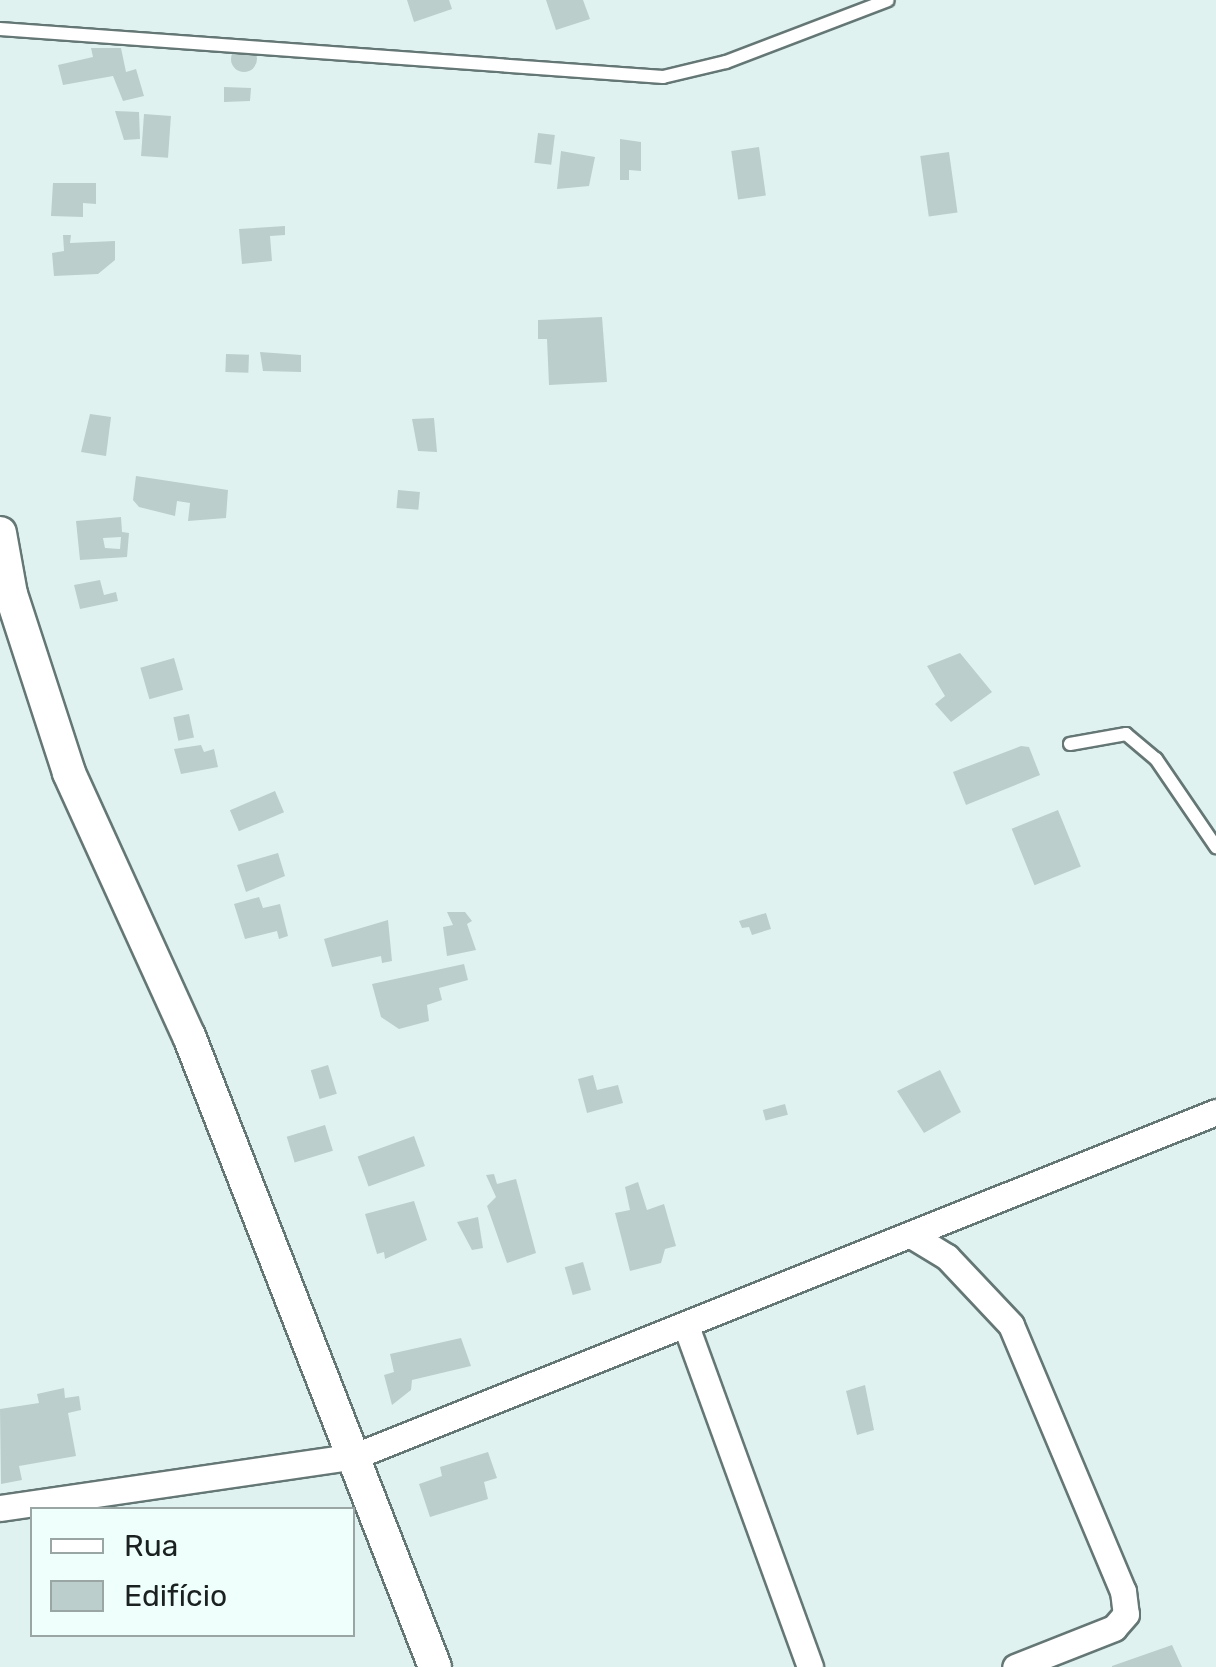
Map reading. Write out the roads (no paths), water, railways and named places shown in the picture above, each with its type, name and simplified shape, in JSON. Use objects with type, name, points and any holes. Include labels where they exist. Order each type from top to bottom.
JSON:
[{"type":"street","points":[[0,532],[10,594],[69,773],[190,1036],[435,1667]]},
{"type":"street","points":[[0,1508],[355,1456],[1216,1112]]},
{"type":"street","points":[[911,1236],[947,1256],[1012,1325],[1124,1591],[1126,1614],[1114,1628],[1015,1667]]},
{"type":"street","points":[[686,1326],[810,1667]]},
{"type":"lane","points":[[0,28],[663,77],[726,62],[888,0]]},
{"type":"lane","points":[[1070,744],[1126,734],[1156,759],[1216,848]]}]
